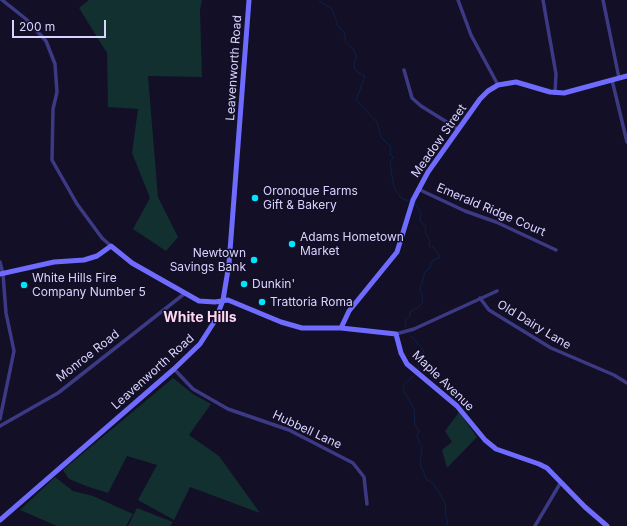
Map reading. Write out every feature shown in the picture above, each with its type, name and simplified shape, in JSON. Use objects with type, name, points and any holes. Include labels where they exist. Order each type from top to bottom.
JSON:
[{"type":"main road","name":"Leavenworth Road","points":[[0,520],[174,369],[200,344],[216,319],[223,300],[229,264],[249,0]]},
{"type":"main road","points":[[498,85],[516,82],[555,93],[568,92],[627,76]]},
{"type":"main road","name":"Meadow Street","points":[[341,328],[349,311],[397,252],[418,189],[428,172],[484,95],[498,85]]},
{"type":"main road","points":[[2,274],[54,262],[84,260],[97,256],[111,246],[132,263],[164,280],[184,294],[199,301],[215,302],[223,300],[291,325],[314,329],[341,328],[396,334]]},
{"type":"main road","name":"Maple Avenue","points":[[396,334],[401,354],[407,364],[457,406],[485,440],[496,449],[539,464],[561,482],[585,507],[608,526]]},
{"type":"street","points":[[2,0],[26,19],[46,41],[55,64],[57,92],[53,109],[52,160],[77,204],[94,228],[111,246]]},
{"type":"street","points":[[458,0],[471,36],[498,85]]},
{"type":"street","points":[[543,0],[556,74],[555,93]]},
{"type":"street","points":[[604,0],[619,78]]},
{"type":"street","points":[[404,70],[412,98],[421,106],[458,129]]},
{"type":"street","points":[[612,80],[627,142]]},
{"type":"street","name":"Emerald Ridge Court","points":[[418,189],[465,211],[496,222],[556,250]]},
{"type":"street","points":[[0,262],[6,313],[14,350],[0,419]]},
{"type":"street","points":[[396,334],[414,329],[497,291]]},
{"type":"street","name":"Monroe Road","points":[[0,426],[58,393],[184,294]]},
{"type":"street","name":"Old Dairy Lane","points":[[480,298],[489,310],[551,348],[614,375],[627,383]]},
{"type":"street","name":"Hubbell Lane","points":[[174,369],[192,389],[228,409],[290,430],[354,463],[364,477],[367,504]]},
{"type":"street","points":[[535,526],[561,482]]},
{"type":"green space","points":[[89,0],[202,0],[200,10],[202,77],[148,76],[158,197],[178,237],[166,251],[133,229],[150,198],[132,153],[138,109],[108,107],[107,53],[79,8]]},
{"type":"green space","points":[[173,378],[193,394],[211,404],[189,435],[219,456],[260,513],[190,487],[174,520],[138,500],[157,465],[127,456],[108,493],[69,479],[63,470]]},
{"type":"green space","points":[[459,412],[477,437],[447,468],[442,450],[452,442],[445,431]]},
{"type":"green space","points":[[55,477],[73,491],[93,496],[133,514],[126,526],[57,526],[20,510]]},
{"type":"green space","points":[[137,508],[173,522],[170,526],[128,526]]},
{"type":"waterway","points":[[319,1],[332,9],[338,26],[344,32],[346,43],[354,50],[356,56],[354,66],[355,70],[364,76],[356,100],[377,122],[381,137],[391,147],[390,154],[393,157],[390,163],[394,188],[401,198],[409,201]]},
{"type":"waterway","points":[[406,327],[405,320],[410,316],[410,312],[419,307],[422,303],[423,299],[420,289],[425,272],[430,267],[433,260],[439,258],[439,255],[434,248],[429,246],[430,241],[425,232],[426,227],[420,221],[421,213],[415,204]]},
{"type":"waterway","points":[[411,336],[424,351],[418,360],[418,370]]},
{"type":"waterway","points":[[414,376],[404,385],[403,390],[414,409],[415,425],[419,431],[417,437],[422,447],[420,464],[427,480],[433,483],[445,503],[446,518],[448,521],[446,526]]},
{"type":"place","name":"Oronoque Farms Gift & Bakery","points":[[255,198]]},
{"type":"place","name":"Adams Hometown Market","points":[[292,244]]},
{"type":"place","name":"Newtown Savings Bank","points":[[254,260]]},
{"type":"place","name":"Dunkin'","points":[[244,284]]},
{"type":"place","name":"White Hills Fire Company Number 5","points":[[24,285]]},
{"type":"place","name":"Trattoria Roma","points":[[262,302]]},
{"type":"district","name":"White Hills","points":[[200,318]]}]
